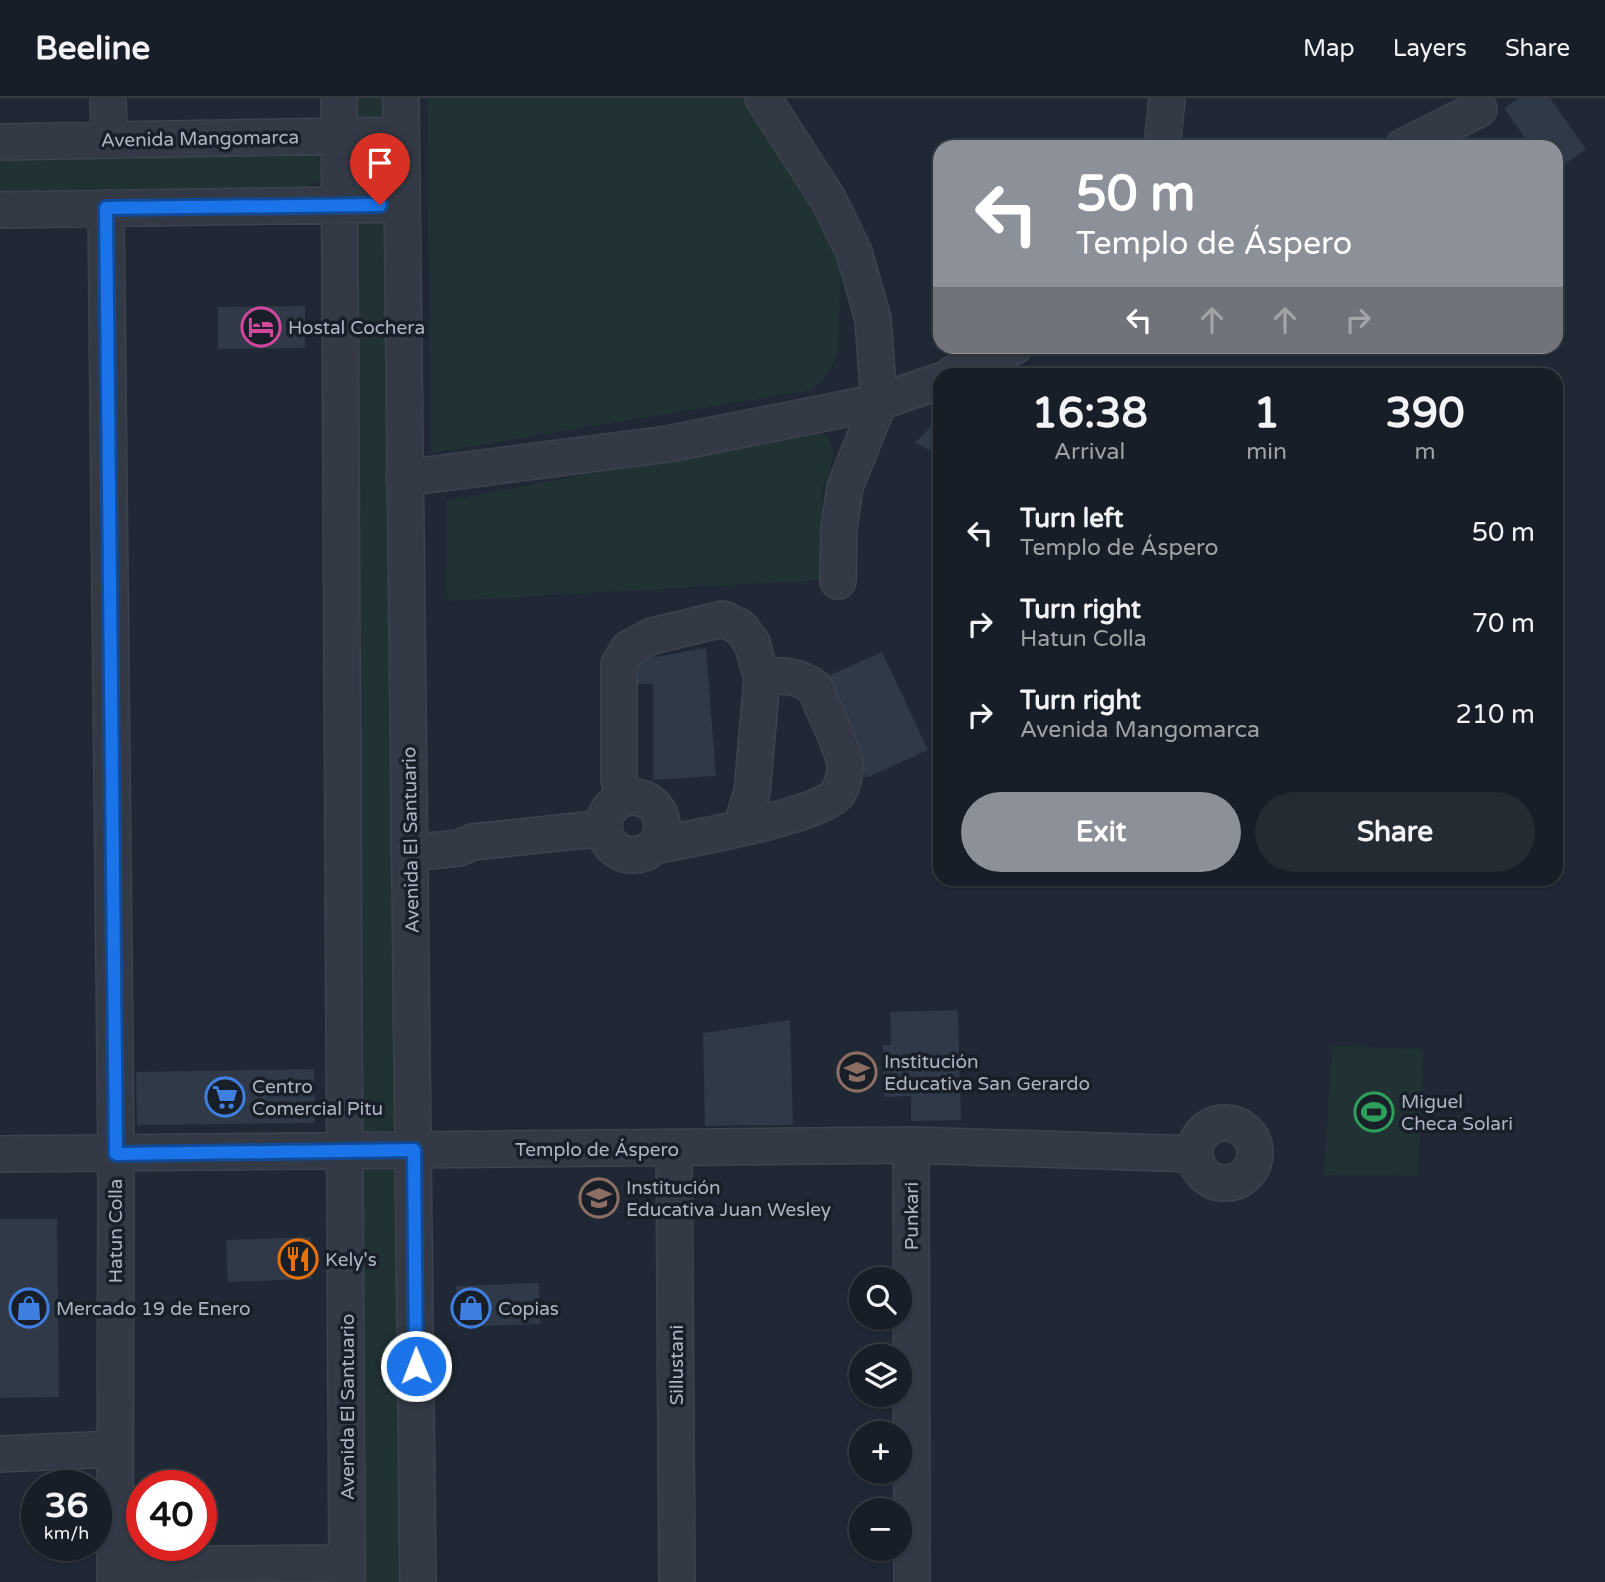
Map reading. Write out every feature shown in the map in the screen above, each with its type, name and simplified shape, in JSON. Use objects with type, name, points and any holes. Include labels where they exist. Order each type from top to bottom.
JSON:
[{"type":"street","points":[[108,98],[109,140]]},
{"type":"street","name":"Avenida El Santuario","points":[[339,98],[347,1152],[347,1572]]},
{"type":"street","name":"Avenida El Santuario","points":[[401,98],[418,1582]]},
{"type":"street","points":[[763,98],[828,199],[854,253],[873,319],[879,402],[845,487],[839,528],[838,581]]},
{"type":"street","points":[[1163,140],[1167,98]]},
{"type":"street","points":[[1417,140],[1479,109]]},
{"type":"street","name":"Avenida Mangomarca","points":[[0,142],[401,135]]},
{"type":"street","points":[[0,210],[402,204]]},
{"type":"street","name":"Hatun Colla","points":[[106,208],[116,1154],[115,1574]]},
{"type":"street","points":[[966,368],[997,354]]},
{"type":"street","points":[[404,478],[668,444],[879,402],[933,383]]},
{"type":"street","points":[[624,798],[619,780],[619,664],[628,649],[652,636],[723,619],[740,626],[752,643],[762,679],[752,792],[741,828]]},
{"type":"street","points":[[654,846],[741,828],[822,804],[837,794],[844,779],[845,764],[815,688],[806,681],[792,677],[775,675],[762,679]]},
{"type":"street","points":[[624,798],[643,798],[658,811],[663,830],[654,846],[646,852],[628,855],[611,846],[605,833],[609,810],[624,798]]},
{"type":"street","points":[[410,853],[459,848],[473,842],[605,833]]},
{"type":"street","name":"Templo de Áspero","points":[[0,1154],[911,1145],[1195,1154]]},
{"type":"street","name":"Punkari","points":[[911,1145],[912,1582]]},
{"type":"street","name":"Sillustani","points":[[674,1149],[677,1582]]},
{"type":"street","points":[[0,1454],[114,1449]]},
{"type":"street","points":[[115,1574],[347,1572]]},
{"type":"shaded area","points":[[349,98],[387,98],[387,114],[374,123],[356,121]]},
{"type":"shaded area","points":[[427,98],[745,98],[829,230],[841,276],[837,355],[828,374],[812,390],[431,453]]},
{"type":"shaded area","points":[[308,150],[319,157],[323,180],[304,188],[0,191],[0,154]]},
{"type":"shaded area","points":[[364,153],[375,155],[385,170],[382,182],[367,190],[355,187],[352,158]]},
{"type":"shaded area","points":[[381,213],[388,225],[400,1124],[387,1131],[362,1132],[351,223]]},
{"type":"shaded area","points":[[809,432],[822,432],[828,437],[834,456],[822,490],[822,580],[447,601],[446,501]]},
{"type":"shaded area","name":"Miguel Checa Solari","points":[[1332,1046],[1423,1049],[1418,1176],[1324,1175]]},
{"type":"shaded area","points":[[386,1163],[396,1172],[399,1582],[363,1582],[359,1175],[366,1165]]},
{"type":"building","points":[[1519,98],[1550,98],[1586,149],[1563,166],[1563,140],[1526,140],[1504,108]]},
{"type":"building","name":"Hostal Cochera","points":[[305,306],[305,348],[218,349],[218,307]]},
{"type":"building","points":[[933,424],[933,452],[915,443]]},
{"type":"building","points":[[706,648],[716,776],[653,780],[653,684],[626,684],[627,662]]},
{"type":"building","points":[[882,652],[928,750],[866,778],[821,679]]},
{"type":"building","points":[[958,1010],[961,1120],[911,1121],[911,1096],[884,1097],[883,1045],[891,1045],[890,1012]]},
{"type":"building","points":[[790,1020],[793,1125],[705,1126],[703,1033]]},
{"type":"building","name":"Centro Comercial Pitu","points":[[314,1069],[315,1123],[137,1125],[136,1072]]},
{"type":"building","name":"Mercado 19 de Enero","points":[[0,1219],[57,1219],[59,1397],[0,1398]]},
{"type":"building","points":[[311,1237],[312,1279],[228,1282],[226,1240]]},
{"type":"building","points":[[539,1283],[540,1324],[457,1327],[456,1286]]},
{"type":"place","name":"Hostal Cochera","points":[[261,327]]},
{"type":"place","name":"Institución Educativa San Gerardo","points":[[857,1072]]},
{"type":"place","name":"Centro Comercial Pitu","points":[[225,1097]]},
{"type":"place","name":"Miguel Checa Solari","points":[[1374,1112]]},
{"type":"place","name":"Institución Educativa Juan Wesley","points":[[599,1198]]},
{"type":"place","name":"Kely's","points":[[298,1259]]},
{"type":"place","name":"Mercado 19 de Enero","points":[[29,1308]]},
{"type":"place","name":"Copias","points":[[471,1308]]},
{"type":"route","points":[[380,205],[106,208],[116,1154],[414,1150],[416,1366]]}]
